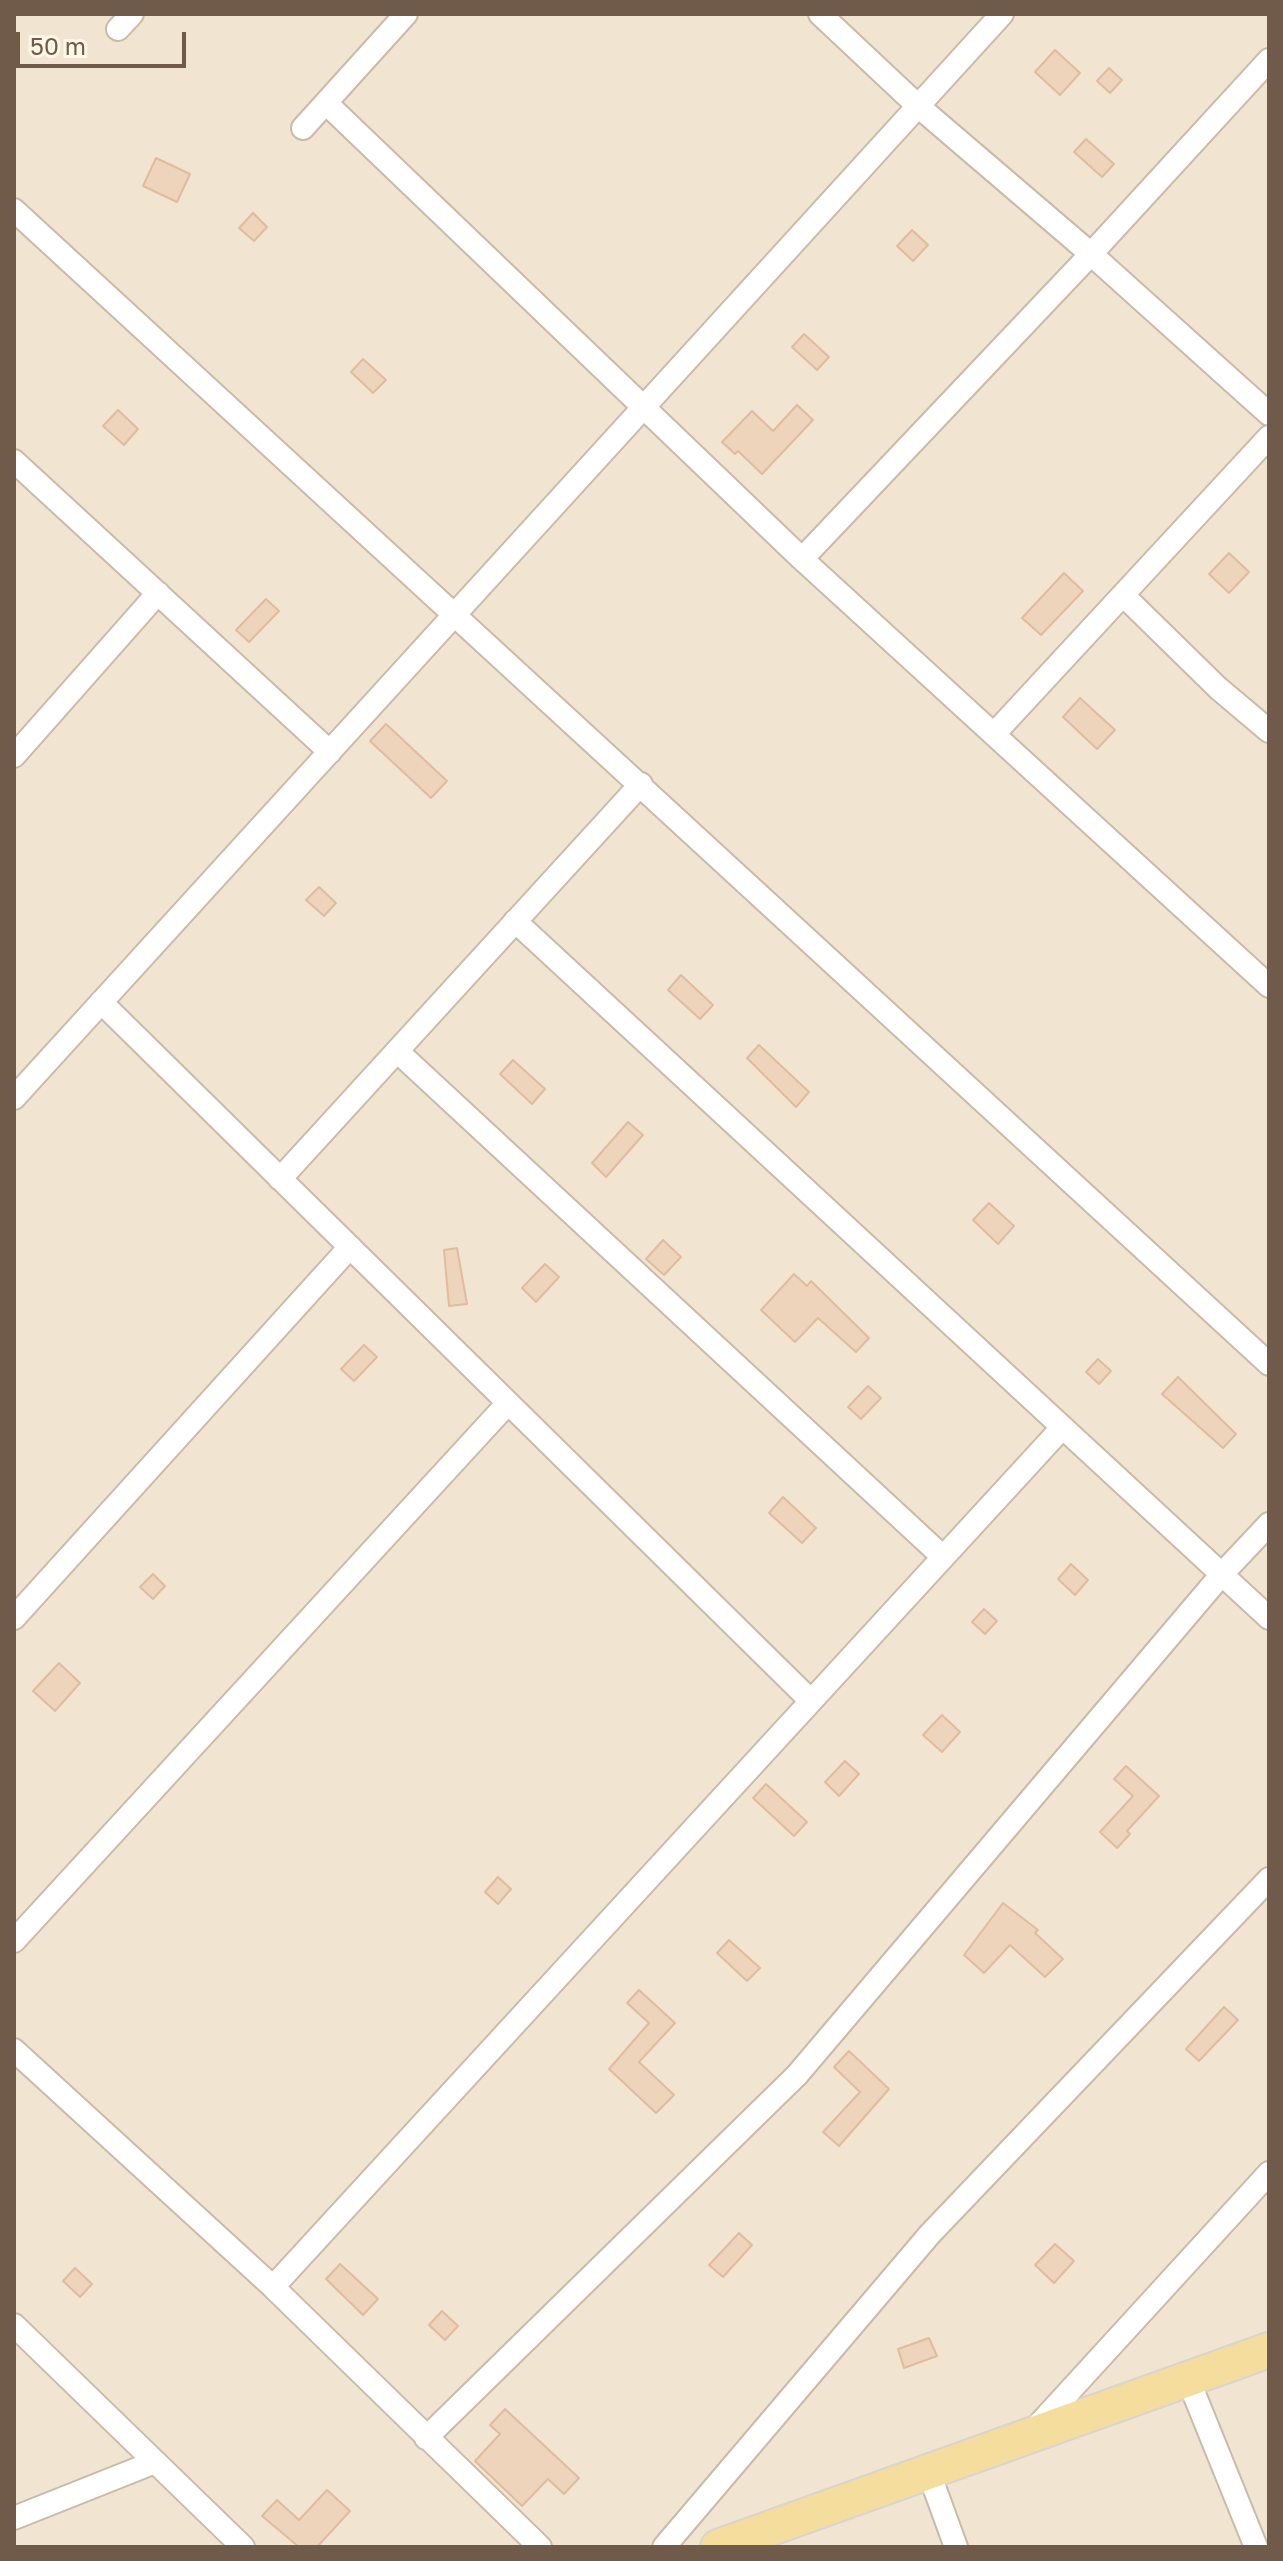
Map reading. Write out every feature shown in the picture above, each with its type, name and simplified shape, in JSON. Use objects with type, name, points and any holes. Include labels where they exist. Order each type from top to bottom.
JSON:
[{"type":"main road","points":[[718,2547],[1269,2350]]},
{"type":"street","points":[[303,128],[406,14]]},
{"type":"street","points":[[820,14],[918,106],[1091,254],[1269,414]]},
{"type":"street","points":[[14,1098],[1002,14]]},
{"type":"street","points":[[802,559],[1091,254],[1269,60]]},
{"type":"street","points":[[326,103],[802,559],[1269,986]]},
{"type":"street","points":[[14,210],[1269,1364]]},
{"type":"street","points":[[994,734],[1269,437]]},
{"type":"street","points":[[14,461],[330,752]]},
{"type":"street","points":[[14,756],[158,593]]},
{"type":"street","points":[[1123,595],[1218,688],[1269,731]]},
{"type":"street","points":[[280,1179],[641,784]]},
{"type":"street","points":[[515,921],[1061,1429],[1269,1618]]},
{"type":"street","points":[[101,1002],[811,1701]]},
{"type":"street","points":[[397,1051],[943,1557]]},
{"type":"street","points":[[14,1618],[350,1247]]},
{"type":"street","points":[[14,1941],[508,1403]]},
{"type":"street","points":[[273,2287],[1061,1429]]},
{"type":"street","points":[[426,2438],[797,2075],[1222,1574],[1269,1524]]},
{"type":"street","points":[[664,2547],[930,2234],[1269,1879]]},
{"type":"street","points":[[14,2050],[273,2287],[540,2547]]},
{"type":"street","points":[[1027,2437],[1269,2173]]},
{"type":"street","points":[[14,2325],[243,2547]]},
{"type":"street","points":[[1188,2379],[1256,2547]]},
{"type":"street","points":[[14,2518],[155,2462]]},
{"type":"street","points":[[929,2473],[956,2547]]},
{"type":"shaded area","points":[[14,14],[1269,14],[1269,2547],[14,2547]]},
{"type":"building","points":[[1055,50],[1080,73],[1060,95],[1035,72]]},
{"type":"building","points":[[1109,68],[1122,80],[1110,93],[1097,81]]},
{"type":"building","points":[[1086,139],[1114,164],[1102,177],[1074,152]]},
{"type":"building","points":[[156,158],[190,174],[177,202],[143,186]]},
{"type":"building","points":[[253,213],[267,227],[254,241],[239,228]]},
{"type":"building","points":[[912,230],[928,245],[913,261],[897,246]]},
{"type":"building","points":[[804,334],[829,357],[817,370],[792,347]]},
{"type":"building","points":[[363,359],[386,380],[373,393],[351,372]]},
{"type":"building","points":[[797,405],[813,420],[762,474],[738,451],[735,454],[722,442],[752,411],[773,431]]},
{"type":"building","points":[[118,410],[138,429],[124,445],[103,426]]},
{"type":"building","points":[[1229,553],[1249,572],[1229,593],[1209,574]]},
{"type":"building","points":[[1064,573],[1083,591],[1041,635],[1022,618]]},
{"type":"building","points":[[266,599],[279,611],[249,642],[236,630]]},
{"type":"building","points":[[1080,698],[1115,730],[1097,749],[1063,717]]},
{"type":"building","points":[[386,724],[447,781],[431,798],[370,741]]},
{"type":"building","points":[[319,887],[336,903],[324,916],[306,900]]},
{"type":"building","points":[[681,975],[713,1005],[700,1019],[668,990]]},
{"type":"building","points":[[759,1045],[809,1092],[796,1107],[747,1058]]},
{"type":"building","points":[[513,1060],[545,1089],[532,1104],[500,1074]]},
{"type":"building","points":[[628,1122],[643,1135],[606,1177],[592,1163]]},
{"type":"building","points":[[989,1203],[1014,1226],[998,1244],[973,1220]]},
{"type":"building","points":[[663,1240],[681,1257],[664,1275],[646,1259]]},
{"type":"building","points":[[457,1248],[467,1304],[449,1306],[444,1250]]},
{"type":"building","points":[[545,1264],[559,1277],[536,1302],[522,1288]]},
{"type":"building","points":[[794,1274],[807,1286],[811,1281],[869,1338],[856,1352],[818,1318],[795,1342],[761,1310]]},
{"type":"building","points":[[364,1345],[377,1357],[354,1381],[341,1369]]},
{"type":"building","points":[[1098,1359],[1111,1371],[1099,1384],[1086,1372]]},
{"type":"building","points":[[1178,1377],[1236,1434],[1223,1448],[1162,1394]]},
{"type":"building","points":[[868,1386],[881,1398],[861,1419],[848,1407]]},
{"type":"building","points":[[783,1497],[816,1528],[802,1543],[769,1513]]},
{"type":"building","points":[[1071,1564],[1088,1580],[1075,1595],[1058,1579]]},
{"type":"building","points":[[153,1574],[165,1586],[153,1599],[140,1587]]},
{"type":"building","points":[[984,1609],[997,1621],[985,1634],[972,1622]]},
{"type":"building","points":[[59,1663],[80,1683],[55,1711],[33,1691]]},
{"type":"building","points":[[942,1715],[960,1732],[942,1752],[923,1735]]},
{"type":"building","points":[[845,1761],[859,1774],[839,1796],[825,1782]]},
{"type":"building","points":[[1126,1766],[1159,1796],[1127,1831],[1130,1834],[1117,1848],[1100,1832],[1133,1796],[1114,1779]]},
{"type":"building","points":[[766,1784],[807,1822],[794,1836],[753,1798]]},
{"type":"building","points":[[498,1877],[511,1889],[498,1904],[485,1892]]},
{"type":"building","points":[[1003,1903],[1038,1930],[1035,1933],[1063,1959],[1045,1977],[1010,1945],[984,1973],[964,1955]]},
{"type":"building","points":[[729,1940],[760,1968],[747,1981],[717,1953]]},
{"type":"building","points":[[639,1990],[675,2023],[639,2062],[674,2095],[656,2113],[609,2069],[649,2023],[627,2003]]},
{"type":"building","points":[[1224,2007],[1238,2020],[1199,2061],[1186,2049]]},
{"type":"building","points":[[849,2051],[889,2089],[839,2146],[823,2132],[860,2092],[834,2067]]},
{"type":"building","points":[[739,2233],[752,2245],[723,2277],[709,2265]]},
{"type":"building","points":[[1055,2244],[1074,2261],[1054,2283],[1035,2265]]},
{"type":"building","points":[[340,2264],[378,2299],[363,2315],[326,2279]]},
{"type":"building","points":[[75,2268],[92,2284],[80,2297],[63,2281]]},
{"type":"building","points":[[442,2311],[458,2326],[445,2340],[429,2325]]},
{"type":"building","points":[[929,2338],[937,2356],[904,2368],[898,2349]]},
{"type":"building","points":[[505,2409],[579,2478],[564,2494],[548,2479],[522,2506],[475,2461],[500,2434],[490,2425]]},
{"type":"building","points":[[327,2490],[350,2511],[317,2547],[299,2547],[262,2516],[277,2500],[299,2520]]}]
